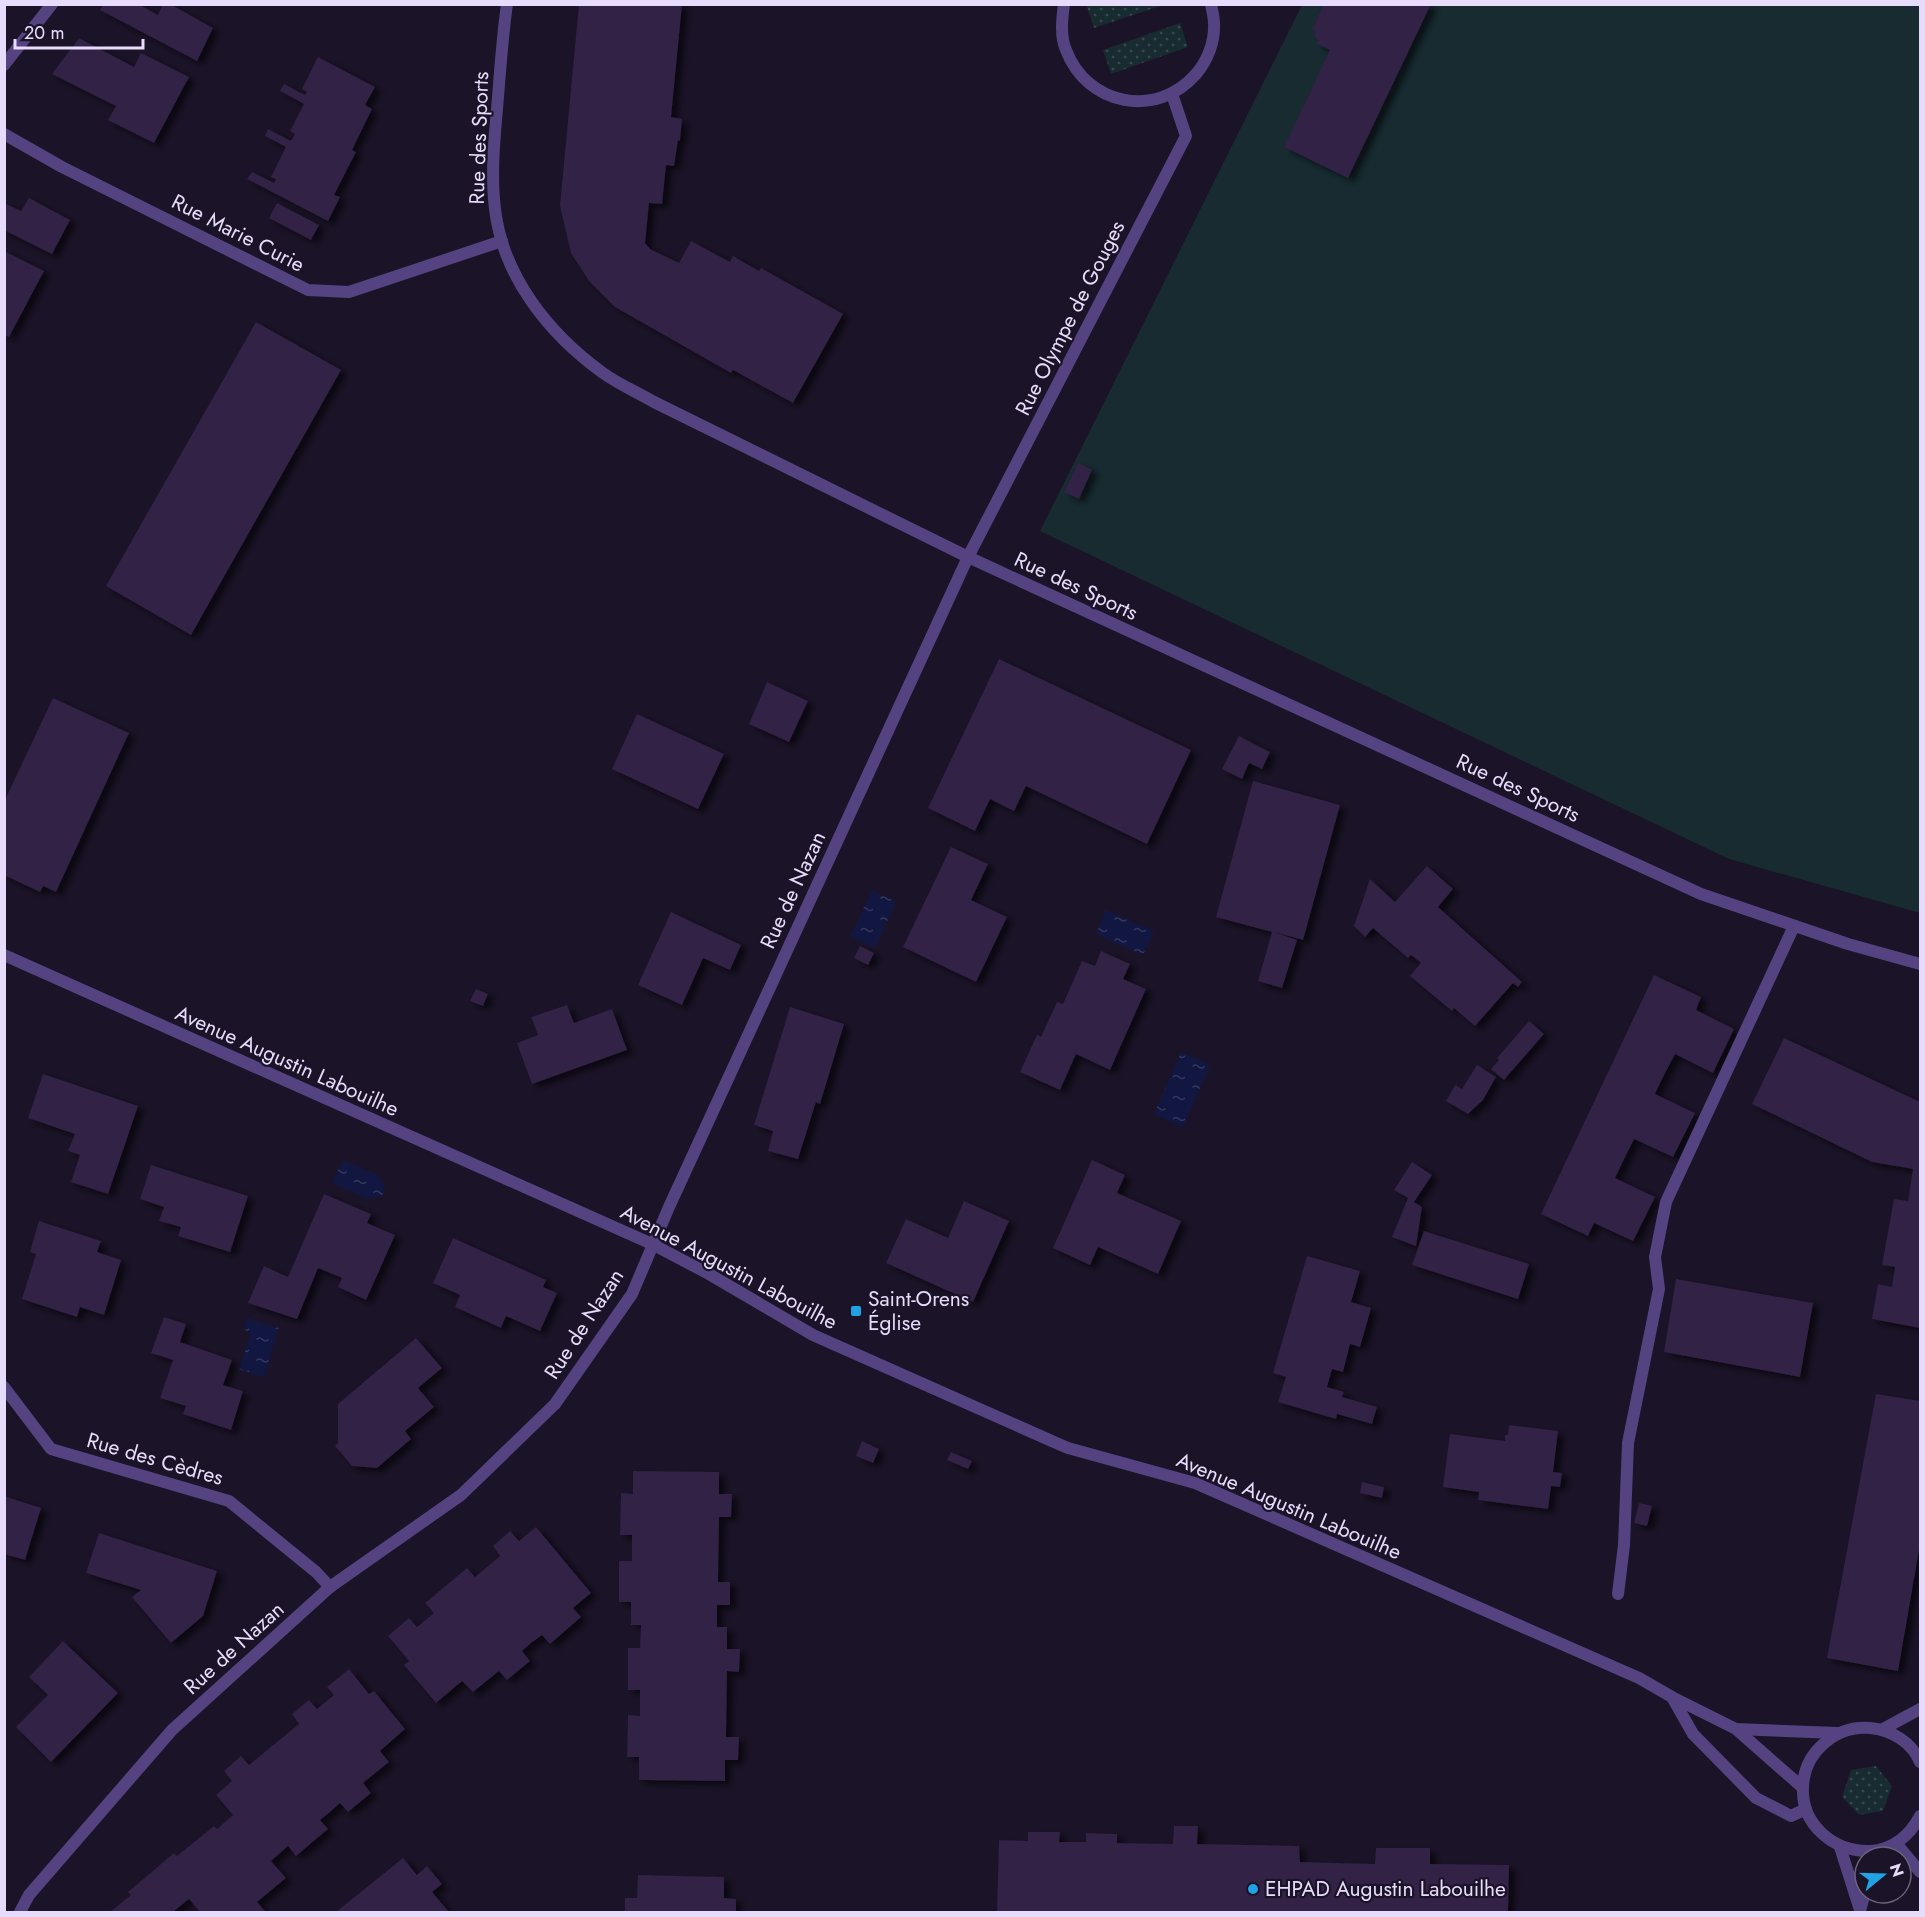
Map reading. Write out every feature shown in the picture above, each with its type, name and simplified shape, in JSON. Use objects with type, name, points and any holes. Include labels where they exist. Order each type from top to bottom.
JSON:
[{"type":"street","points":[[4,65],[52,4]]},
{"type":"street","name":"Rue des Sports","points":[[507,4],[493,186],[495,212],[502,241],[520,283],[547,324],[605,375],[654,402],[968,557],[1701,894],[1848,944],[1920,964]]},
{"type":"street","points":[[1064,4],[1061,27],[1065,49],[1075,69],[1089,84],[1108,96],[1130,101],[1151,101],[1172,94],[1190,81],[1204,64],[1212,44],[1214,23],[1211,4]]},
{"type":"street","name":"Rue Olympe de Gouges","points":[[968,557],[1186,136],[1172,94]]},
{"type":"street","name":"Rue Marie Curie","points":[[4,134],[62,167],[308,290],[349,292],[502,241]]},
{"type":"street","name":"Rue de Nazan","points":[[20,1912],[29,1895],[172,1730],[330,1587],[461,1495],[555,1404],[632,1294],[651,1244],[968,557]]},
{"type":"street","points":[[1618,1594],[1624,1545],[1628,1443],[1659,1289],[1655,1257],[1666,1202],[1794,926]]},
{"type":"street","name":"Avenue Augustin Labouilhe","points":[[4,955],[651,1244],[709,1274],[813,1335],[841,1348],[1068,1448],[1195,1483],[1639,1677],[1672,1697],[1736,1729],[1802,1787]]},
{"type":"street","name":"Rue des Cèdres","points":[[4,1387],[51,1449],[229,1501],[316,1572],[330,1587]]},
{"type":"street","points":[[1672,1697],[1693,1734],[1756,1798],[1791,1816],[1806,1809]]},
{"type":"street","points":[[1883,1729],[1920,1709]]},
{"type":"street","name":"Avenue Augustin Labouilhe","points":[[1736,1729],[1837,1733],[1860,1727],[1883,1729]]},
{"type":"street","points":[[1883,1729],[1903,1740],[1920,1757]]},
{"type":"street","points":[[1837,1733],[1819,1746],[1808,1765],[1802,1787],[1806,1809],[1814,1825],[1826,1838],[1840,1847],[1853,1850]]},
{"type":"street","points":[[1892,1845],[1912,1830],[1920,1816]]},
{"type":"street","points":[[1896,1843],[1920,1872]]},
{"type":"street","points":[[1840,1847],[1860,1911]]},
{"type":"green space","points":[[1086,4],[1163,4],[1163,5],[1094,28]]},
{"type":"green space","points":[[1302,5],[1920,5],[1920,913],[1729,859],[1040,531]]},
{"type":"green space","points":[[1180,23],[1188,47],[1111,74],[1103,50]]},
{"type":"green space","points":[[1876,1766],[1892,1786],[1883,1811],[1859,1815],[1842,1797],[1851,1770]]},
{"type":"water","points":[[872,890],[896,902],[875,948],[850,937]]},
{"type":"water","points":[[1106,910],[1154,931],[1143,955],[1096,934]]},
{"type":"water","points":[[1181,1052],[1210,1065],[1183,1127],[1154,1114]]},
{"type":"water","points":[[343,1160],[380,1176],[379,1180],[383,1182],[385,1189],[382,1196],[372,1197],[371,1200],[332,1183]]},
{"type":"water","points":[[248,1318],[279,1328],[264,1378],[239,1369],[251,1334],[244,1329]]},
{"type":"building","points":[[104,4],[138,4],[158,15],[163,4],[170,4],[213,28],[197,61],[100,10]]},
{"type":"building","points":[[579,4],[682,4],[671,117],[682,119],[680,141],[678,140],[674,166],[666,165],[662,204],[649,203],[645,243],[650,249],[679,263],[691,241],[730,262],[733,256],[759,271],[761,268],[843,314],[793,403],[733,370],[731,373],[615,307],[589,281],[571,253],[560,206]]},
{"type":"building","points":[[1324,4],[1431,4],[1348,178],[1284,147],[1330,50],[1317,44],[1315,31],[1312,29]]},
{"type":"building","points":[[79,38],[134,67],[141,53],[189,77],[154,143],[108,120],[116,106],[52,74]]},
{"type":"building","points":[[318,57],[375,87],[365,105],[372,109],[352,150],[356,152],[334,195],[340,197],[328,221],[247,179],[252,172],[274,183],[276,179],[271,177],[286,147],[265,136],[268,129],[291,141],[295,134],[290,131],[304,104],[280,91],[284,84],[305,95],[307,92],[302,89]]},
{"type":"building","points":[[29,198],[70,220],[52,254],[4,230],[4,203],[21,211]]},
{"type":"building","points":[[277,203],[319,225],[311,240],[269,218]]},
{"type":"building","points":[[4,251],[44,271],[9,337],[4,335]]},
{"type":"building","points":[[256,322],[341,370],[191,635],[106,586]]},
{"type":"building","points":[[1078,463],[1092,470],[1079,499],[1064,492]]},
{"type":"building","points":[[999,659],[1191,750],[1147,844],[1026,786],[1014,811],[990,799],[975,831],[928,808]]},
{"type":"building","points":[[767,682],[808,701],[789,742],[749,724]]},
{"type":"building","points":[[53,698],[129,733],[56,892],[43,886],[40,892],[4,875],[4,802]]},
{"type":"building","points":[[637,714],[724,754],[698,809],[612,769]]},
{"type":"building","points":[[1239,736],[1270,752],[1262,769],[1249,763],[1242,779],[1222,769]]},
{"type":"building","points":[[1253,781],[1340,805],[1303,940],[1274,932],[1297,940],[1282,988],[1258,981],[1272,932],[1216,917]]},
{"type":"building","points":[[951,847],[988,864],[971,900],[1007,917],[976,982],[903,947]]},
{"type":"building","points":[[1427,866],[1453,889],[1438,907],[1522,982],[1518,987],[1513,983],[1475,1026],[1454,1008],[1452,1011],[1410,976],[1421,963],[1411,955],[1408,958],[1373,928],[1365,937],[1354,926],[1370,879],[1395,902]]},
{"type":"building","points":[[671,912],[741,945],[730,970],[703,958],[682,1005],[638,985]]},
{"type":"building","points":[[860,946],[874,953],[868,965],[854,958]]},
{"type":"building","points":[[1101,951],[1130,964],[1123,979],[1146,989],[1110,1070],[1076,1054],[1060,1090],[1020,1072],[1037,1035],[1041,1037],[1057,1002],[1063,1004],[1082,961],[1095,966]]},
{"type":"building","points":[[1654,975],[1701,997],[1696,1010],[1734,1029],[1713,1073],[1675,1054],[1661,1081],[1655,1094],[1695,1113],[1673,1157],[1634,1139],[1628,1151],[1615,1178],[1655,1197],[1633,1241],[1594,1223],[1588,1236],[1541,1214]]},
{"type":"building","points":[[476,989],[488,994],[483,1006],[470,1001]]},
{"type":"building","points":[[567,1005],[574,1023],[612,1009],[627,1050],[532,1084],[517,1043],[538,1035],[531,1017]]},
{"type":"building","points":[[790,1007],[844,1024],[820,1104],[816,1102],[798,1159],[768,1151],[773,1131],[754,1125]]},
{"type":"building","points":[[1529,1021],[1544,1034],[1504,1080],[1491,1069],[1499,1060],[1497,1058]]},
{"type":"building","points":[[1784,1038],[1920,1102],[1920,1328],[1872,1319],[1878,1284],[1892,1287],[1895,1267],[1882,1265],[1894,1199],[1908,1201],[1913,1169],[1872,1162],[1752,1104]]},
{"type":"building","points":[[1477,1065],[1496,1077],[1483,1100],[1468,1114],[1446,1101],[1455,1085],[1462,1089]]},
{"type":"building","points":[[43,1074],[138,1106],[108,1194],[71,1182],[80,1155],[68,1151],[75,1134],[28,1118]]},
{"type":"building","points":[[1092,1160],[1125,1175],[1117,1193],[1181,1221],[1158,1274],[1098,1247],[1090,1265],[1053,1248]]},
{"type":"building","points":[[1412,1162],[1432,1175],[1414,1202],[1422,1207],[1416,1246],[1392,1237],[1408,1198],[1394,1190]]},
{"type":"building","points":[[151,1165],[248,1196],[230,1252],[178,1236],[181,1227],[159,1221],[164,1207],[140,1199]]},
{"type":"building","points":[[324,1194],[371,1214],[367,1223],[395,1235],[366,1300],[338,1287],[342,1278],[318,1268],[297,1319],[248,1303],[264,1266],[288,1277]]},
{"type":"building","points":[[964,1201],[1009,1221],[973,1302],[886,1263],[906,1219],[948,1238]]},
{"type":"building","points":[[39,1221],[101,1241],[97,1252],[121,1260],[104,1315],[80,1307],[77,1317],[22,1299],[36,1254],[30,1252]]},
{"type":"building","points":[[1424,1231],[1529,1264],[1518,1299],[1412,1265]]},
{"type":"building","points":[[453,1238],[546,1280],[543,1287],[557,1293],[540,1331],[506,1316],[501,1328],[455,1307],[460,1295],[433,1283]]},
{"type":"building","points":[[1307,1256],[1360,1271],[1351,1302],[1371,1308],[1360,1347],[1350,1344],[1343,1372],[1332,1369],[1327,1387],[1344,1392],[1342,1397],[1377,1407],[1372,1424],[1337,1414],[1336,1419],[1278,1402],[1286,1377],[1273,1373]]},
{"type":"building","points":[[1676,1279],[1813,1303],[1800,1377],[1664,1352]]},
{"type":"building","points":[[164,1317],[186,1324],[180,1342],[232,1360],[223,1385],[243,1391],[231,1430],[183,1414],[186,1406],[160,1398],[173,1360],[151,1353]]},
{"type":"building","points":[[416,1338],[442,1368],[418,1388],[434,1407],[405,1431],[411,1439],[377,1468],[352,1466],[335,1446],[338,1443],[338,1404]]},
{"type":"building","points":[[1876,1394],[1920,1401],[1920,1544],[1898,1671],[1827,1658]]},
{"type":"building","points":[[1509,1425],[1558,1431],[1553,1472],[1562,1473],[1560,1487],[1551,1486],[1548,1509],[1478,1500],[1479,1492],[1443,1487],[1450,1434],[1505,1441]]},
{"type":"building","points":[[862,1441],[879,1449],[873,1463],[856,1456]]},
{"type":"building","points":[[951,1452],[972,1461],[968,1469],[947,1460]]},
{"type":"building","points":[[633,1471],[719,1472],[719,1494],[732,1494],[731,1517],[719,1517],[718,1582],[730,1582],[730,1605],[717,1605],[717,1627],[727,1627],[727,1649],[740,1649],[739,1672],[727,1671],[726,1737],[739,1737],[738,1760],[725,1760],[725,1781],[639,1780],[639,1757],[627,1757],[628,1715],[640,1716],[640,1690],[628,1690],[628,1648],[640,1648],[641,1625],[631,1625],[631,1602],[619,1602],[619,1561],[632,1561],[632,1535],[620,1535],[621,1493],[633,1494]]},
{"type":"building","points":[[1362,1482],[1384,1487],[1382,1498],[1360,1493]]},
{"type":"building","points":[[4,1496],[41,1508],[25,1560],[4,1554]]},
{"type":"building","points":[[1639,1503],[1652,1506],[1647,1526],[1634,1523]]},
{"type":"building","points":[[536,1527],[591,1593],[573,1608],[581,1617],[550,1644],[542,1635],[531,1643],[522,1651],[530,1661],[507,1680],[499,1671],[473,1692],[462,1681],[436,1703],[404,1665],[409,1661],[388,1636],[409,1618],[417,1627],[434,1613],[425,1603],[467,1568],[475,1577],[500,1556],[493,1546],[510,1531],[519,1541]]},
{"type":"building","points":[[99,1533],[217,1571],[203,1616],[171,1643],[132,1597],[141,1590],[86,1573]]},
{"type":"building","points":[[63,1641],[118,1693],[51,1762],[16,1727],[48,1695],[29,1677]]},
{"type":"building","points":[[349,1669],[369,1694],[374,1691],[405,1729],[380,1751],[389,1762],[363,1783],[371,1793],[348,1812],[340,1803],[320,1820],[328,1829],[296,1856],[288,1846],[271,1861],[286,1878],[257,1902],[266,1912],[200,1912],[189,1899],[173,1912],[110,1912],[131,1895],[128,1892],[174,1853],[177,1856],[214,1826],[217,1829],[233,1815],[216,1795],[232,1781],[224,1771],[241,1756],[249,1765],[299,1724],[292,1714],[309,1700],[317,1709],[334,1695],[327,1687]]},
{"type":"building","name":"EHPAD Augustin Labouilhe","points":[[1174,1826],[1198,1826],[1197,1844],[1299,1846],[1300,1862],[1375,1864],[1376,1848],[1430,1848],[1430,1864],[1509,1865],[1508,1912],[997,1912],[999,1840],[1028,1841],[1028,1832],[1060,1832],[1059,1842],[1086,1842],[1086,1833],[1117,1834],[1117,1843],[1173,1844]]},
{"type":"building","points":[[403,1858],[417,1875],[427,1866],[442,1884],[432,1892],[449,1912],[336,1912]]},
{"type":"building","points":[[638,1875],[724,1877],[724,1898],[736,1899],[736,1912],[625,1912],[625,1898],[637,1898]]},
{"type":"place","name":"Saint-Orens Église","points":[[856,1311]]},
{"type":"place","name":"EHPAD Augustin Labouilhe","points":[[1253,1889]]}]
